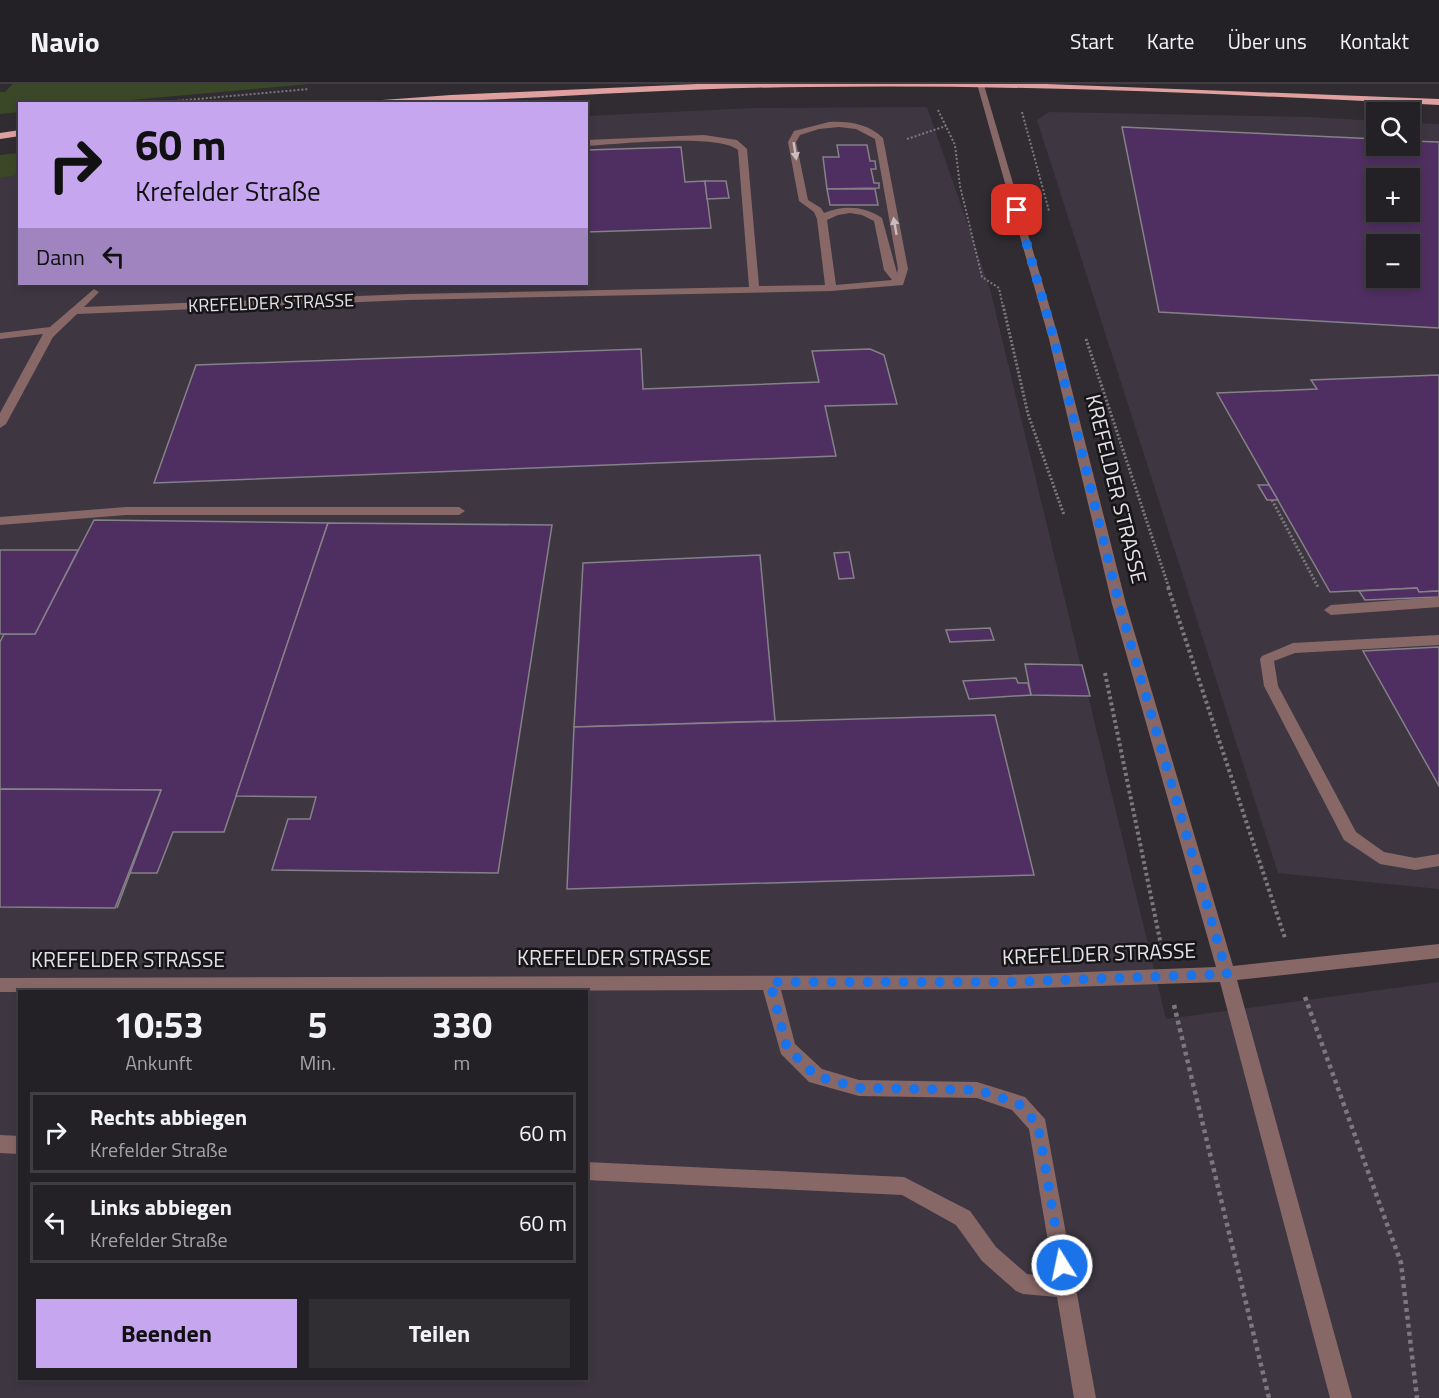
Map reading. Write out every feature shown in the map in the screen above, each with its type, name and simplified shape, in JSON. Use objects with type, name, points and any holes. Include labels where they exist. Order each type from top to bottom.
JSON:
[{"type":"main road","points":[[578,91],[623,84]]},
{"type":"main road","points":[[370,102],[578,91],[809,84],[980,84],[1246,92],[1439,102]]},
{"type":"main road","points":[[0,136],[18,134]]},
{"type":"street","name":"KREFELDER STRASSE","points":[[980,84],[1054,339],[1119,604],[1227,974],[1341,1398]]},
{"type":"street","points":[[831,288],[822,219],[818,210],[804,201],[792,142],[797,134],[819,125],[846,124],[866,128],[879,138],[903,269],[899,283]]},
{"type":"street","points":[[588,143],[704,138],[734,142],[742,149],[754,290]]},
{"type":"street","points":[[822,219],[835,211],[849,210],[863,212],[879,220],[889,270],[899,283]]},
{"type":"street","name":"KREFELDER STRASSE","points":[[74,311],[408,297],[831,288],[899,283]]},
{"type":"street","points":[[0,424],[48,335],[94,292]]},
{"type":"street","points":[[0,336],[54,330]]},
{"type":"street","points":[[0,521],[126,511],[459,511]]},
{"type":"street","points":[[1331,610],[1439,602]]},
{"type":"street","points":[[1439,640],[1293,648],[1267,659],[1271,686],[1350,836],[1380,858],[1415,864],[1439,860]]},
{"type":"street","name":"KREFELDER STRASSE","points":[[0,985],[1008,982],[1167,978],[1227,974],[1439,951]]},
{"type":"street","points":[[770,982],[787,1048],[816,1076],[859,1088],[977,1090],[1018,1103],[1038,1125],[1085,1398]]},
{"type":"street","points":[[0,1144],[18,1145]]},
{"type":"street","points":[[588,1171],[904,1186],[963,1218],[990,1254],[1023,1284],[1066,1288]]},
{"type":"path","points":[[165,102],[315,89]]},
{"type":"path","points":[[932,104],[939,112],[955,146],[960,186],[982,277],[999,288],[1028,414],[1068,525]]},
{"type":"path","points":[[1030,108],[1020,113],[1050,214]]},
{"type":"path","points":[[881,147],[946,126]]},
{"type":"path","points":[[1083,328],[1294,966],[1401,1263],[1417,1398]]},
{"type":"path","points":[[1272,500],[1331,610]]},
{"type":"path","points":[[1102,663],[1167,978],[1269,1398]]},
{"type":"shaded area","points":[[927,107],[990,289],[1166,1019],[1439,982],[1439,1398],[0,1398],[0,178],[18,175],[18,285],[588,285],[588,116],[754,108]]},
{"type":"shaded area","points":[[1049,112],[1309,117],[1366,120],[1366,156],[1420,156],[1420,123],[1439,124],[1439,889],[1278,873],[1037,120]]},
{"type":"green space","points":[[13,84],[309,84],[108,102],[18,102],[18,112],[0,114],[0,92],[5,92]]},
{"type":"green space","points":[[18,153],[18,175],[0,178],[0,155]]},
{"type":"building","points":[[1122,127],[1366,138],[1366,156],[1420,156],[1420,141],[1439,142],[1439,328],[1159,312]]},
{"type":"building","points":[[837,145],[867,145],[870,161],[875,161],[876,169],[871,169],[874,183],[879,183],[879,188],[827,189],[823,157],[839,157]]},
{"type":"building","points":[[681,147],[685,182],[705,181],[711,228],[588,232],[588,150]]},
{"type":"building","points":[[705,181],[726,181],[729,198],[707,199]]},
{"type":"building","points":[[827,189],[875,189],[878,205],[830,205]]},
{"type":"building","points":[[641,349],[643,389],[819,382],[812,351],[870,349],[884,355],[897,404],[825,406],[836,456],[154,483],[196,365]]},
{"type":"building","points":[[1439,375],[1439,591],[1419,592],[1417,588],[1330,592],[1217,393],[1317,389],[1311,380]]},
{"type":"building","points":[[1258,485],[1269,485],[1278,500],[1267,500]]},
{"type":"building","points":[[94,520],[328,523],[224,832],[173,832],[157,873],[130,873],[161,790],[0,789],[0,642],[4,634],[35,634]]},
{"type":"building","points":[[328,523],[552,525],[498,873],[272,870],[288,819],[310,819],[316,797],[236,796]]},
{"type":"building","points":[[0,550],[78,550],[35,634],[0,634]]},
{"type":"building","points":[[849,552],[854,578],[839,579],[834,553]]},
{"type":"building","points":[[760,555],[775,721],[574,727],[583,563]]},
{"type":"building","points":[[1417,588],[1419,592],[1439,591],[1439,597],[1365,600],[1359,591]]},
{"type":"building","points":[[990,628],[994,640],[950,642],[946,630]]},
{"type":"building","points":[[1439,647],[1439,786],[1363,651]]},
{"type":"building","points":[[1025,664],[1082,665],[1090,696],[1031,695]]},
{"type":"building","points":[[1016,678],[1018,683],[1028,683],[1031,695],[969,699],[963,681]]},
{"type":"building","points":[[995,715],[1034,875],[567,889],[574,727]]},
{"type":"building","points":[[0,789],[161,790],[115,908],[0,907]]},
{"type":"route","points":[[1017,210],[1054,339],[1119,604],[1227,974],[1167,978],[1008,982],[770,982],[787,1048],[816,1076],[859,1088],[977,1090],[1018,1103],[1038,1125],[1062,1265]]}]
